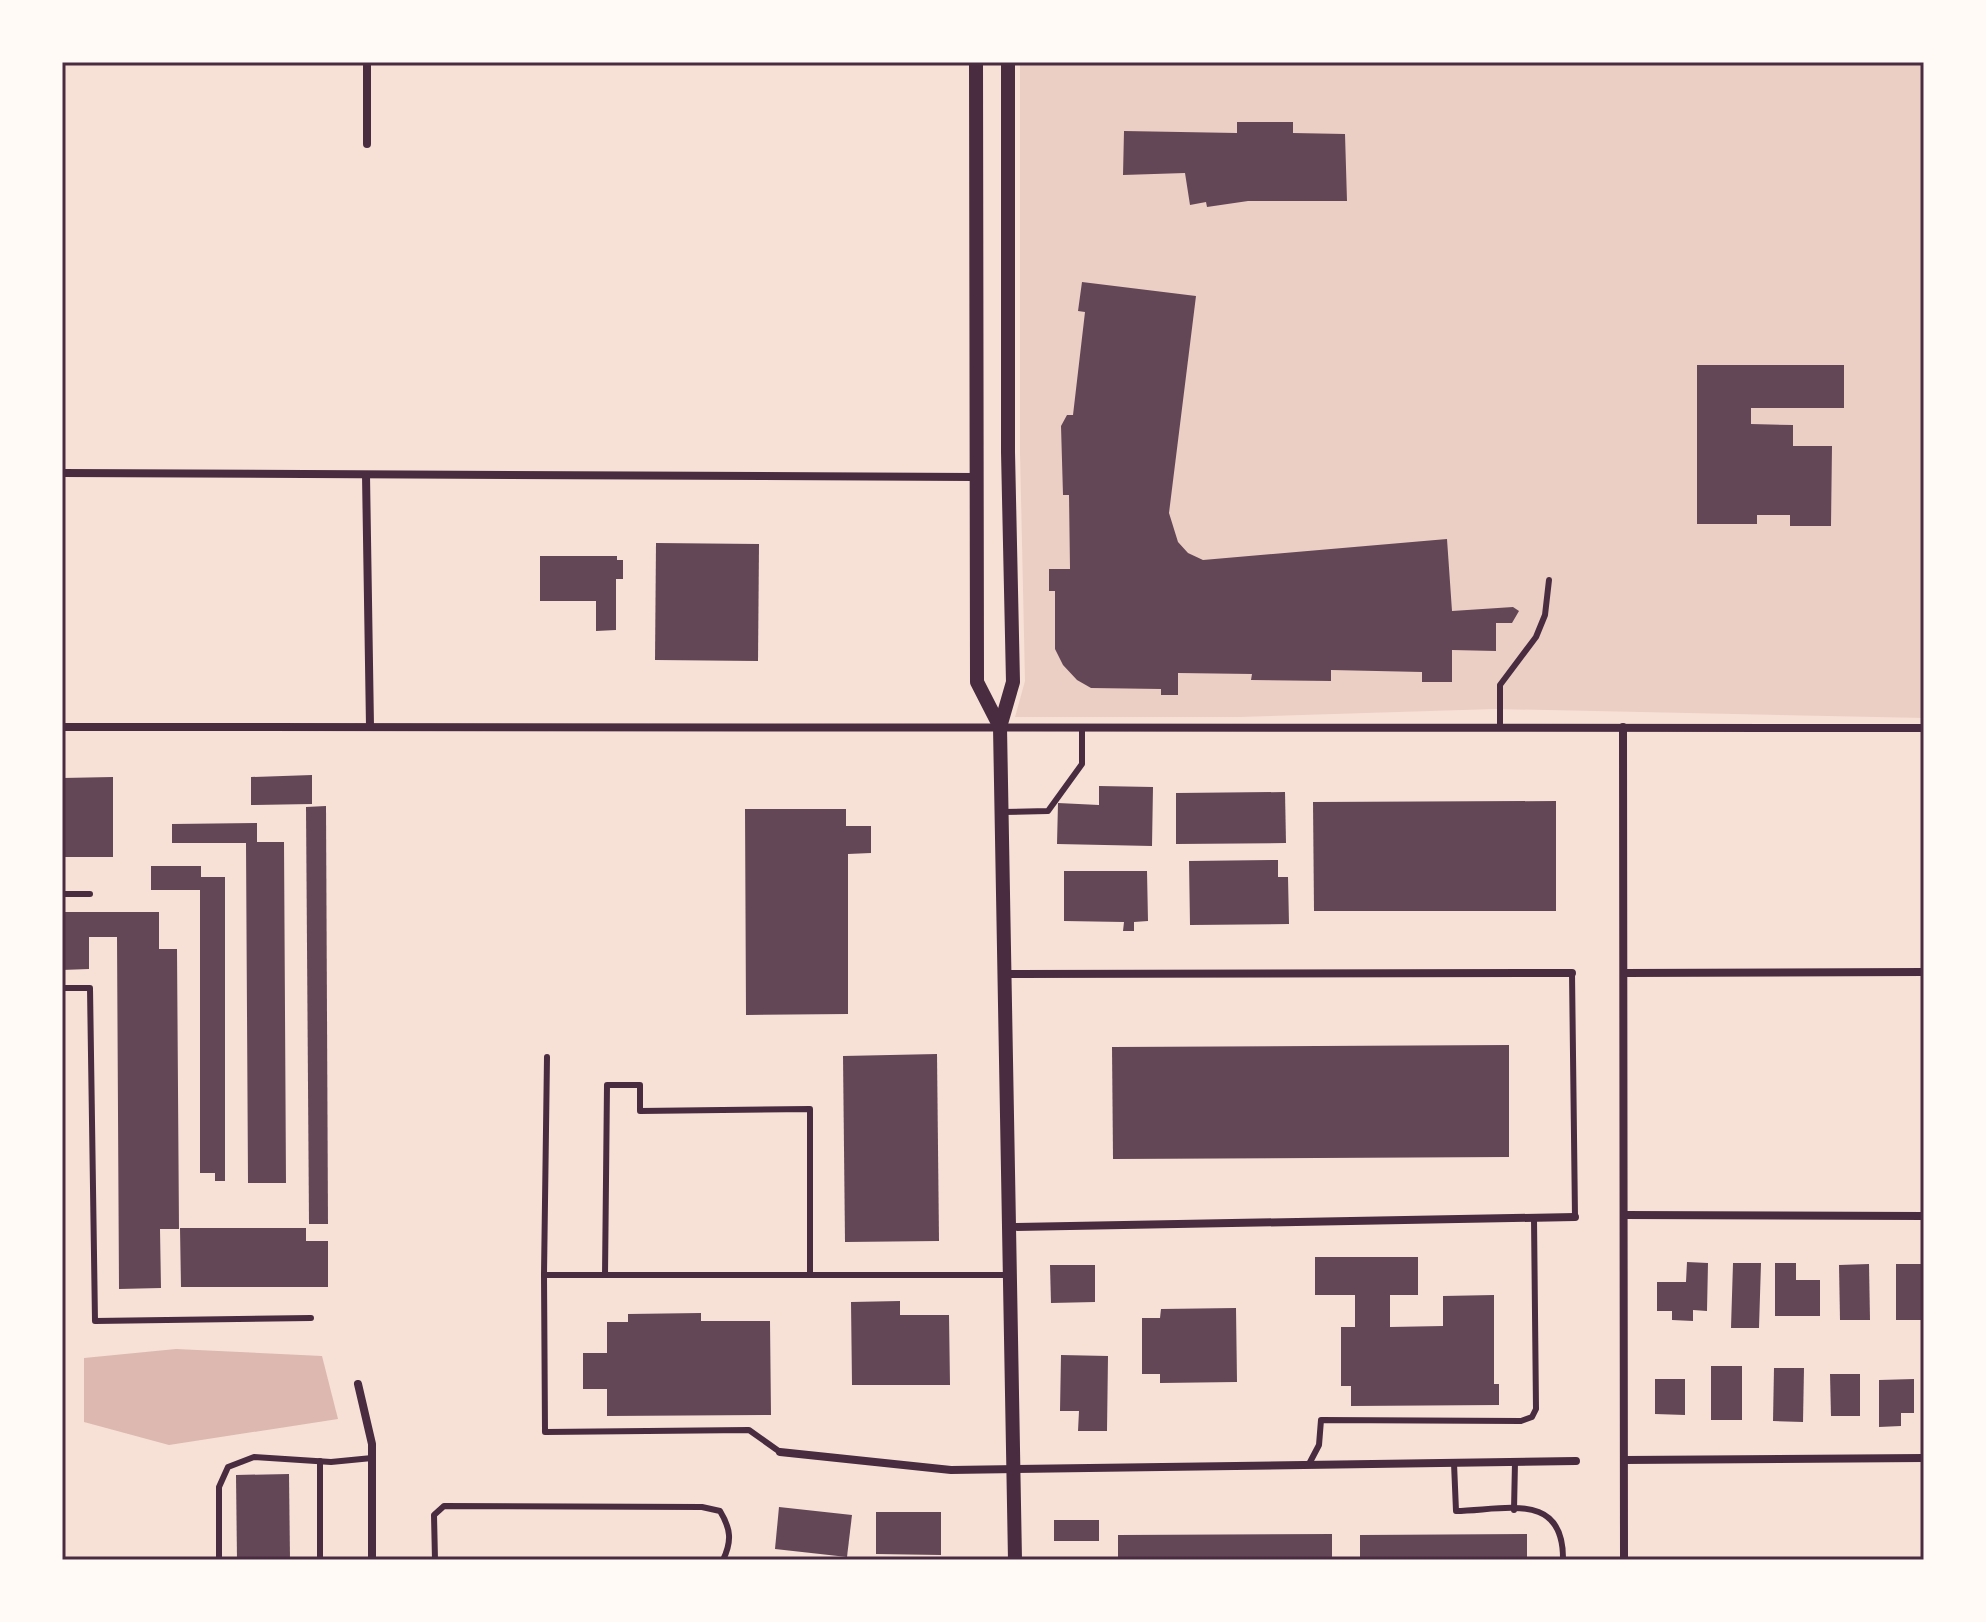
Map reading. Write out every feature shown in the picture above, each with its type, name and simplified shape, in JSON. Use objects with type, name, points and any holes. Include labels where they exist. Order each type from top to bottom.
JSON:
[{"type":"street","points":[[367,62],[367,144]]},
{"type":"street","points":[[976,62],[977,682],[1000,727]]},
{"type":"street","points":[[1008,62],[1008,452],[1013,682],[1000,727],[1015,1560]]},
{"type":"street","points":[[62,473],[976,477]]},
{"type":"street","points":[[366,475],[370,726]]},
{"type":"street","points":[[62,727],[1924,728]]},
{"type":"street","points":[[1623,727],[1624,1560]]},
{"type":"street","points":[[1625,973],[1924,972]]},
{"type":"street","points":[[1006,974],[1572,973]]},
{"type":"street","points":[[1624,1215],[1924,1216]]},
{"type":"street","points":[[1010,1227],[1575,1217]]},
{"type":"street","points":[[358,1384],[372,1458],[372,1560]]},
{"type":"street","points":[[780,1452],[951,1470],[1576,1461]]},
{"type":"street","points":[[1624,1460],[1924,1458]]},
{"type":"lane","points":[[1500,727],[1500,685],[1536,637],[1545,615],[1549,580]]},
{"type":"lane","points":[[1002,812],[1048,811],[1082,764],[1082,727]]},
{"type":"lane","points":[[62,894],[90,894]]},
{"type":"lane","points":[[1572,973],[1575,1217]]},
{"type":"lane","points":[[62,988],[90,988],[95,1321],[311,1318]]},
{"type":"lane","points":[[547,1057],[545,1432],[749,1430],[780,1452]]},
{"type":"lane","points":[[605,1275],[607,1085],[640,1085],[640,1111],[810,1109],[810,1274]]},
{"type":"lane","points":[[1309,1464],[1319,1445],[1321,1420],[1521,1421],[1532,1417],[1536,1409],[1534,1218]]},
{"type":"lane","points":[[544,1275],[1010,1275]]},
{"type":"lane","points":[[219,1560],[219,1487],[228,1467],[254,1457],[320,1461],[372,1458]]},
{"type":"lane","points":[[320,1461],[320,1560]]},
{"type":"lane","points":[[1514,1510],[1515,1462]]},
{"type":"lane","points":[[1454,1463],[1456,1511],[1537,1509],[1553,1518],[1564,1536],[1563,1560]]},
{"type":"lane","points":[[435,1560],[434,1515],[444,1506],[702,1507],[720,1511],[729,1526],[731,1538],[723,1560]]},
{"type":"shaded area","points":[[1020,62],[1924,62],[1924,718],[1495,709],[1241,717],[1015,717],[1025,681],[1020,452]]},
{"type":"shaded area","points":[[176,1349],[322,1356],[338,1419],[169,1445],[84,1422],[84,1358]]},
{"type":"building","points":[[1237,122],[1293,122],[1293,133],[1345,134],[1347,201],[1248,201],[1207,207],[1206,202],[1190,205],[1185,173],[1123,175],[1124,131],[1237,133]]},
{"type":"building","points":[[1082,282],[1196,296],[1169,513],[1178,542],[1188,553],[1203,560],[1447,539],[1452,611],[1513,607],[1519,611],[1512,623],[1496,623],[1496,651],[1452,650],[1452,682],[1422,682],[1422,672],[1331,670],[1331,681],[1251,680],[1252,674],[1178,673],[1178,695],[1161,695],[1161,689],[1091,688],[1077,680],[1063,665],[1055,649],[1055,591],[1049,591],[1049,569],[1070,569],[1069,495],[1063,495],[1061,426],[1067,415],[1073,415],[1085,312],[1078,311]]},
{"type":"building","points":[[1697,365],[1844,365],[1844,408],[1751,408],[1751,424],[1793,425],[1793,446],[1832,446],[1831,526],[1790,526],[1790,515],[1757,515],[1757,524],[1697,524]]},
{"type":"building","points":[[656,543],[759,544],[758,661],[655,660]]},
{"type":"building","points":[[540,556],[617,556],[617,560],[623,560],[623,579],[616,579],[616,630],[596,631],[596,601],[540,601]]},
{"type":"building","points":[[312,775],[312,804],[251,805],[251,777]]},
{"type":"building","points":[[113,777],[113,857],[62,857],[62,778]]},
{"type":"building","points":[[1099,786],[1153,787],[1152,846],[1057,844],[1058,803],[1099,805]]},
{"type":"building","points":[[1285,792],[1286,843],[1176,844],[1176,793]]},
{"type":"building","points":[[1556,801],[1556,911],[1314,911],[1313,802]]},
{"type":"building","points":[[326,806],[328,1224],[309,1224],[306,807]]},
{"type":"building","points":[[745,809],[846,809],[846,826],[871,826],[871,853],[848,854],[848,1014],[746,1015]]},
{"type":"building","points":[[257,823],[257,842],[284,842],[286,1183],[248,1183],[246,843],[172,843],[172,824]]},
{"type":"building","points":[[1278,860],[1278,877],[1288,877],[1289,924],[1190,925],[1189,861]]},
{"type":"building","points":[[151,866],[201,866],[201,877],[225,877],[225,1181],[215,1181],[215,1173],[200,1173],[200,890],[151,890]]},
{"type":"building","points":[[1064,871],[1147,871],[1148,921],[1134,922],[1134,931],[1123,931],[1124,922],[1064,921]]},
{"type":"building","points":[[62,912],[159,912],[159,949],[177,949],[179,1229],[160,1229],[161,1288],[119,1289],[117,937],[89,937],[89,969],[62,970]]},
{"type":"building","points":[[1509,1045],[1509,1157],[1113,1159],[1112,1047]]},
{"type":"building","points":[[937,1054],[939,1241],[845,1242],[843,1056]]},
{"type":"building","points":[[180,1228],[306,1228],[306,1241],[328,1241],[328,1287],[181,1287]]},
{"type":"building","points":[[1315,1257],[1418,1257],[1418,1295],[1390,1295],[1390,1327],[1443,1326],[1443,1296],[1494,1295],[1494,1384],[1499,1384],[1499,1405],[1351,1406],[1351,1386],[1341,1386],[1341,1327],[1355,1327],[1355,1295],[1315,1295]]},
{"type":"building","points":[[1687,1262],[1708,1263],[1707,1311],[1693,1310],[1693,1321],[1672,1320],[1672,1311],[1657,1311],[1657,1282],[1686,1282]]},
{"type":"building","points":[[1733,1263],[1761,1263],[1759,1328],[1731,1328]]},
{"type":"building","points":[[1775,1263],[1796,1263],[1796,1280],[1820,1280],[1820,1316],[1775,1316]]},
{"type":"building","points":[[1869,1264],[1870,1320],[1840,1320],[1839,1265]]},
{"type":"building","points":[[1896,1264],[1924,1264],[1924,1320],[1896,1320]]},
{"type":"building","points":[[1050,1265],[1095,1265],[1095,1302],[1051,1303]]},
{"type":"building","points":[[900,1301],[900,1315],[949,1315],[950,1385],[852,1385],[851,1302]]},
{"type":"building","points":[[1236,1308],[1237,1382],[1160,1383],[1160,1374],[1142,1374],[1142,1318],[1160,1318],[1161,1309]]},
{"type":"building","points":[[701,1313],[701,1321],[770,1321],[771,1415],[607,1416],[607,1389],[583,1389],[583,1353],[607,1353],[607,1322],[628,1322],[628,1314]]},
{"type":"building","points":[[1061,1355],[1108,1356],[1107,1431],[1078,1431],[1079,1411],[1060,1411]]},
{"type":"building","points":[[1711,1366],[1742,1366],[1742,1420],[1711,1420]]},
{"type":"building","points":[[1774,1368],[1804,1368],[1803,1422],[1773,1421]]},
{"type":"building","points":[[1830,1374],[1860,1374],[1860,1416],[1831,1416]]},
{"type":"building","points":[[1655,1379],[1685,1379],[1685,1415],[1655,1414]]},
{"type":"building","points":[[1914,1379],[1914,1413],[1901,1413],[1901,1426],[1879,1427],[1879,1380]]},
{"type":"building","points":[[289,1474],[290,1560],[237,1560],[236,1475]]},
{"type":"building","points":[[779,1507],[852,1515],[847,1557],[775,1549]]},
{"type":"building","points":[[876,1512],[941,1512],[941,1555],[876,1554]]},
{"type":"building","points":[[1054,1520],[1099,1520],[1099,1541],[1054,1541]]},
{"type":"building","points":[[1332,1534],[1332,1560],[1118,1560],[1118,1535]]},
{"type":"building","points":[[1527,1534],[1527,1560],[1360,1560],[1360,1535]]}]
